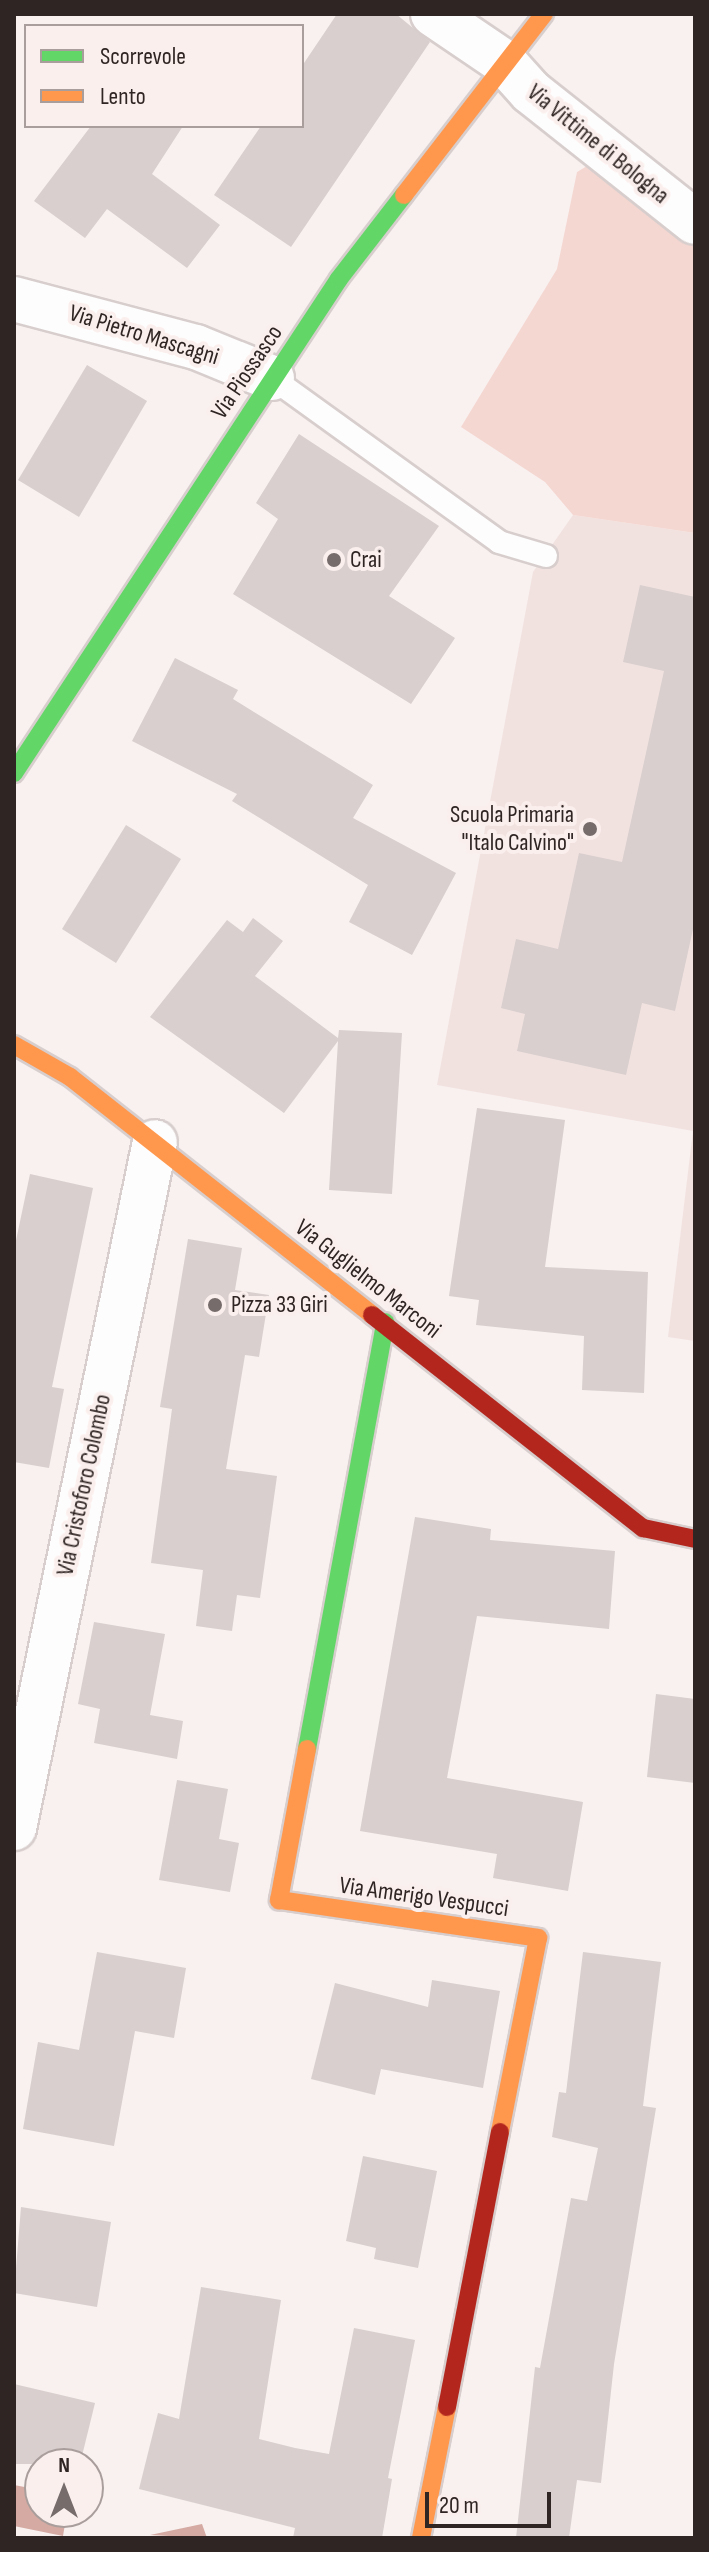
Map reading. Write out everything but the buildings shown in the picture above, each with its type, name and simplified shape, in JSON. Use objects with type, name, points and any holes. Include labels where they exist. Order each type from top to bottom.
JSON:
[{"type":"street","name":"Via Vittime di Bologna","points":[[433,14],[504,62],[531,92],[695,222]]},
{"type":"street","name":"Via Piossasco","points":[[14,773],[339,279],[544,14]]},
{"type":"street","name":"Via Pietro Mascagni","points":[[14,299],[196,347],[272,378]]},
{"type":"street","name":"Via Guglielmo Marconi","points":[[14,1045],[70,1077],[155,1142],[643,1528],[695,1539]]},
{"type":"street","name":"Via Cristoforo Colombo","points":[[14,1828],[155,1142]]},
{"type":"street","name":"Via Amerigo Vespucci","points":[[385,1322],[279,1900],[538,1938],[421,2538]]},
{"type":"lane","points":[[272,378],[499,542],[546,556]]},
{"type":"shaded area","points":[[597,160],[695,240],[695,533],[573,515],[545,482],[461,427],[557,269],[577,172]]},
{"type":"shaded area","name":"Scuola Primaria \"Italo Calvino\"","points":[[573,515],[695,533],[695,1341],[668,1337],[693,1131],[437,1085],[533,572]]},
{"type":"shaded area","points":[[14,2485],[24,2487],[24,2528],[64,2528],[63,2536],[14,2526]]},
{"type":"shaded area","points":[[202,2524],[207,2538],[150,2535]]},
{"type":"traffic: fast","points":[[14,773],[339,279],[404,195]]},
{"type":"traffic: fast","points":[[307,1749],[385,1322]]},
{"type":"traffic: slow","points":[[404,195],[544,14]]},
{"type":"traffic: slow","points":[[14,1045],[70,1077],[372,1315]]},
{"type":"traffic: slow","points":[[307,1749],[279,1900],[538,1938],[500,2132]]},
{"type":"traffic: slow","points":[[421,2538],[447,2407]]},
{"type":"traffic: jam","points":[[372,1315],[643,1528],[695,1539]]},
{"type":"traffic: jam","points":[[447,2407],[500,2132]]},
{"type":"place","name":"Crai","points":[[334,560]]},
{"type":"place","name":"Scuola Primaria \"Italo Calvino\"","points":[[590,829]]},
{"type":"place","name":"Pizza 33 Giri","points":[[215,1305]]}]
